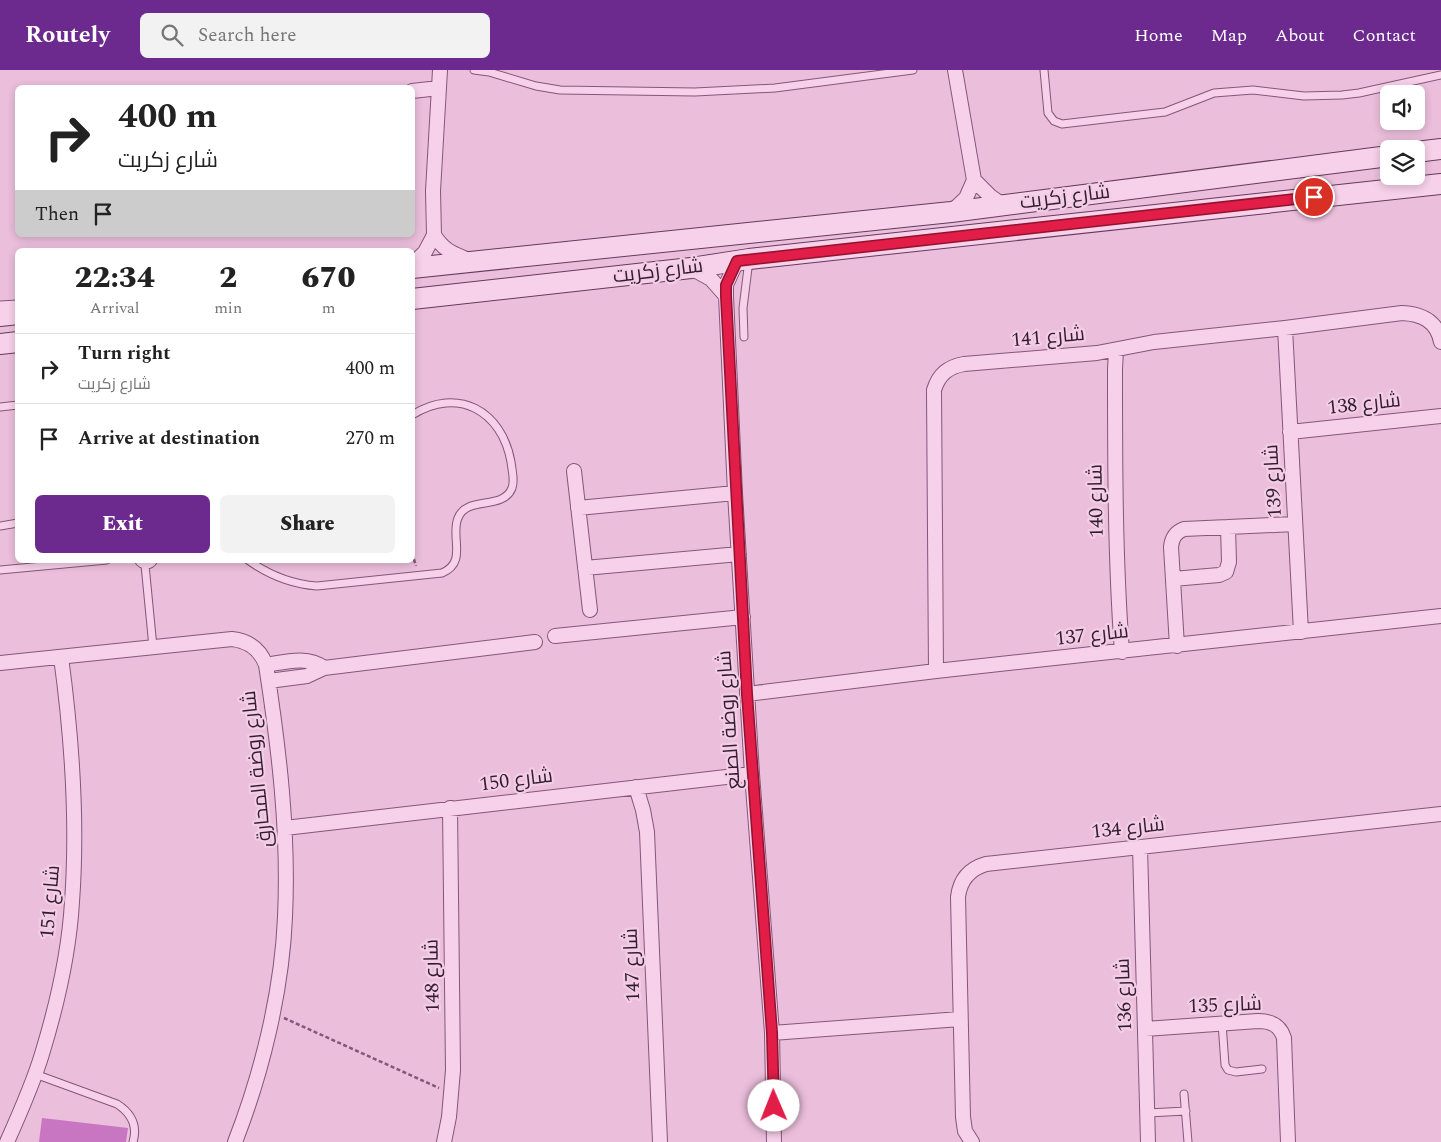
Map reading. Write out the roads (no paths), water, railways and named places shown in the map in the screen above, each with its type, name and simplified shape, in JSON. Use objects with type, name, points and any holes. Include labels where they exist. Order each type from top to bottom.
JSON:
[{"type":"street","points":[[415,263],[425,252],[434,235],[433,191],[440,70]]},
{"type":"street","points":[[951,212],[966,198],[974,180],[955,70]]},
{"type":"street","points":[[415,91],[439,88]]},
{"type":"street","points":[[1425,151],[1441,149]]},
{"type":"street","name":"شارع زكريت","points":[[415,266],[474,262],[951,212],[1380,157]]},
{"type":"street","points":[[974,180],[990,196],[1003,204]]},
{"type":"street","name":"شارع زكريت","points":[[415,299],[691,268],[743,260],[1441,184]]},
{"type":"street","points":[[434,235],[441,246],[474,262]]},
{"type":"street","name":"شارع روضة الصنع","points":[[743,260],[726,285],[726,296],[747,694],[772,1033],[774,1142]]},
{"type":"street","points":[[691,268],[711,279],[726,296]]},
{"type":"street","name":"شارع 141","points":[[936,672],[934,390],[940,377],[950,368],[964,364],[1116,350],[1163,341],[1402,313],[1422,316],[1430,321],[1436,328],[1441,342]]},
{"type":"street","points":[[0,316],[15,314]]},
{"type":"street","name":"شارع 139","points":[[1285,328],[1301,632]]},
{"type":"street","points":[[0,344],[15,342]]},
{"type":"street","name":"شارع 140","points":[[1116,350],[1117,582],[1122,652]]},
{"type":"street","name":"شارع 138","points":[[1290,432],[1441,416]]},
{"type":"street","points":[[574,471],[590,610]]},
{"type":"street","points":[[578,508],[735,493]]},
{"type":"street","points":[[1177,646],[1172,540],[1179,531],[1184,529],[1295,524]]},
{"type":"street","points":[[1173,579],[1219,575],[1226,572],[1229,562],[1228,527]]},
{"type":"street","points":[[585,568],[739,554]]},
{"type":"street","name":"شارع 137","points":[[747,694],[1441,616]]},
{"type":"street","points":[[555,636],[743,617]]},
{"type":"street","name":"شارع روضة المحارق","points":[[0,663],[225,639],[247,642],[259,652],[266,665],[280,755],[285,828],[285,919],[272,1012],[259,1068],[235,1142]]},
{"type":"street","points":[[269,681],[301,678],[313,675],[324,668],[535,642]]},
{"type":"street","name":"شارع 151","points":[[7,1142],[35,1074],[52,1017],[61,980],[72,903],[73,778],[61,656]]},
{"type":"street","points":[[266,665],[304,660],[315,662],[324,668]]},
{"type":"street","name":"شارع 150","points":[[285,828],[752,774]]},
{"type":"street","name":"شارع 147","points":[[636,787],[647,832],[660,1142]]},
{"type":"street","name":"شارع 148","points":[[444,1142],[452,1093],[453,1070],[450,808]]},
{"type":"street","name":"شارع 134","points":[[968,1140],[963,1117],[958,897],[961,884],[968,873],[986,864],[1441,814]]},
{"type":"street","name":"شارع 136","points":[[1140,847],[1148,1142]]},
{"type":"street","points":[[772,1033],[960,1018]]},
{"type":"street","name":"شارع 135","points":[[1145,1029],[1222,1023],[1269,1022],[1275,1024],[1282,1032],[1284,1044],[1288,1142]]},
{"type":"lane","points":[[474,70],[498,74],[536,86],[560,90],[696,92],[775,88],[913,70]]},
{"type":"lane","points":[[1044,70],[1048,113],[1054,121],[1062,124],[1165,112],[1214,93],[1253,90],[1304,96],[1351,94],[1441,75]]},
{"type":"lane","points":[[743,260],[744,337]]},
{"type":"lane","points":[[0,305],[15,304]]},
{"type":"lane","points":[[252,563],[258,568],[281,578],[305,585],[317,586],[448,570],[456,560],[457,521],[461,513],[472,506],[500,500],[510,493],[513,487],[514,480],[508,445],[491,420],[483,412],[461,403],[438,404],[415,414]]},
{"type":"lane","points":[[0,407],[15,405]]},
{"type":"lane","points":[[0,526],[15,524]]},
{"type":"lane","points":[[0,570],[75,563]]},
{"type":"lane","points":[[140,563],[145,565],[151,563]]},
{"type":"lane","points":[[145,565],[153,647]]},
{"type":"lane","points":[[1222,1023],[1225,1065],[1228,1070],[1236,1072],[1262,1069]]},
{"type":"lane","points":[[35,1074],[124,1108],[133,1120],[135,1128],[133,1142]]},
{"type":"lane","points":[[1184,1094],[1188,1142]]},
{"type":"lane","points":[[1148,1113],[1186,1111]]}]
